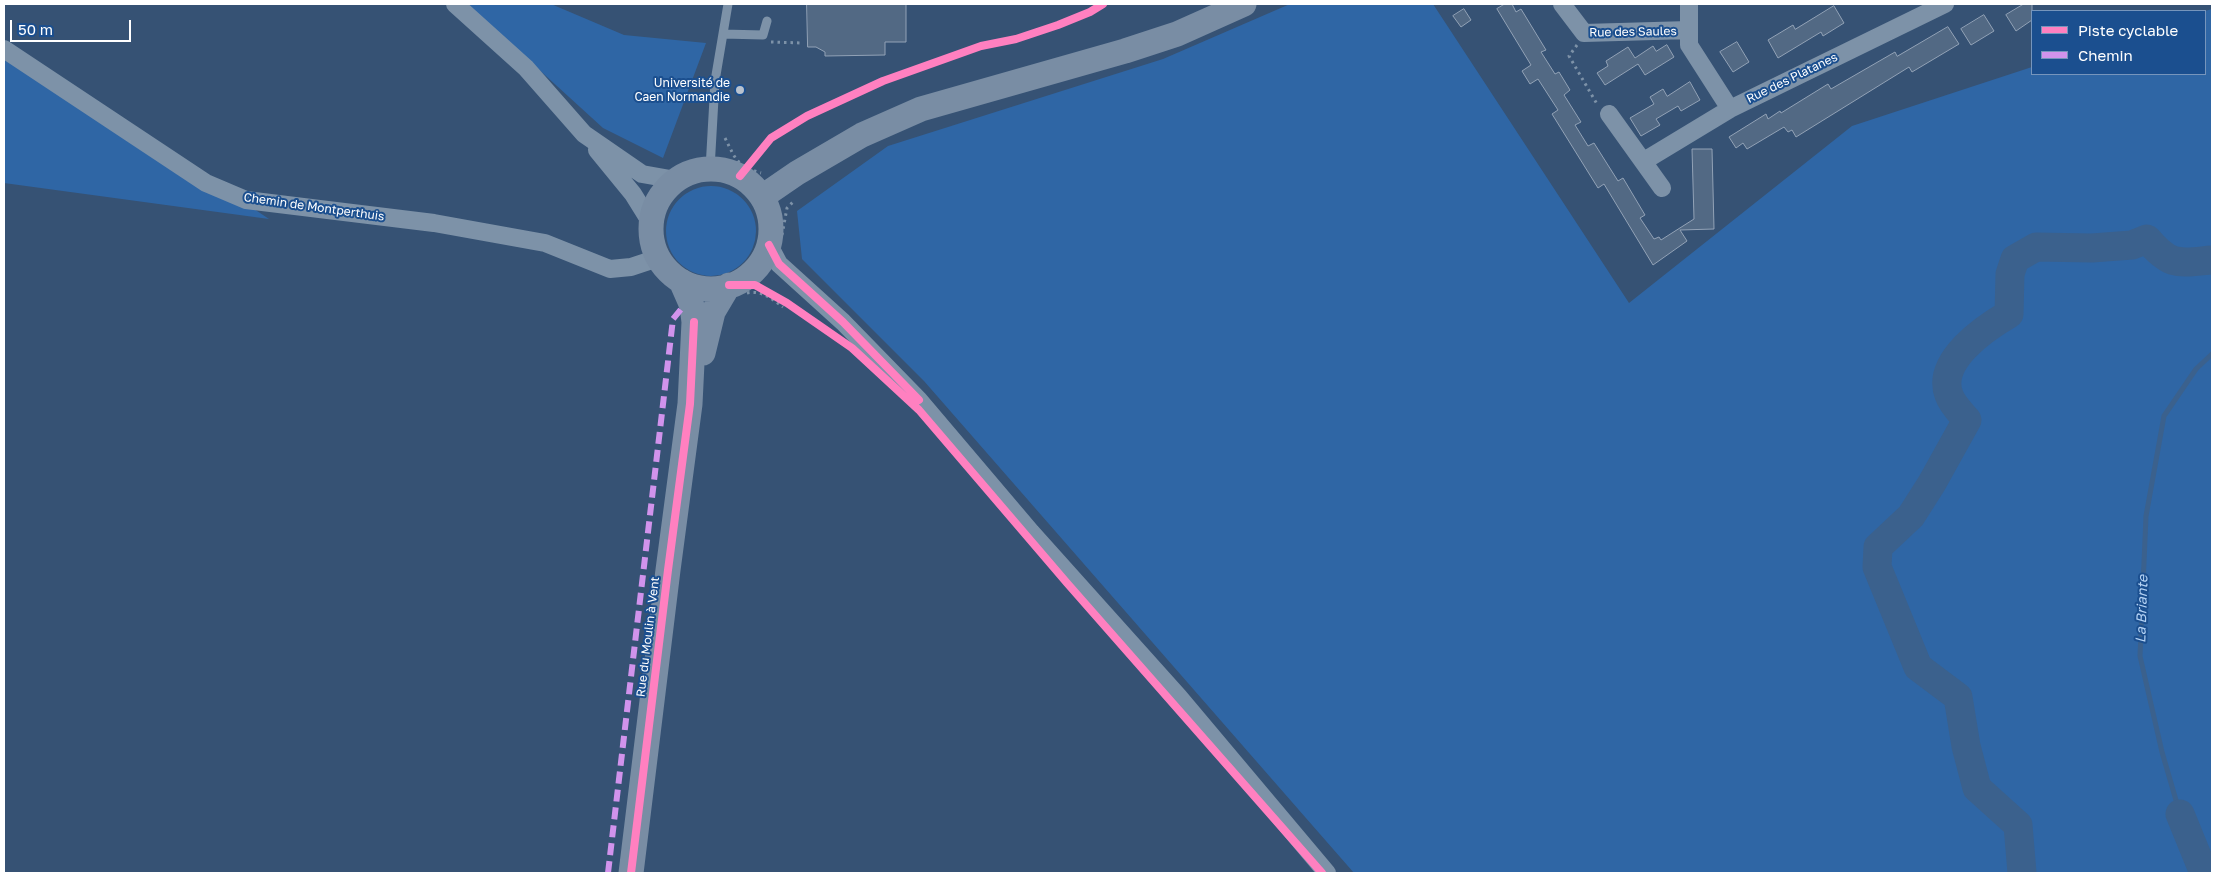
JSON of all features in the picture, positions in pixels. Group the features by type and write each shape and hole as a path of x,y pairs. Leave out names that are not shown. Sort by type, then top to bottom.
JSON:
{"main road":[{"path":"762,197 797,173 862,135 921,109 1125,51 1177,34 1244,4"},
{"path":"690,404 713,312 737,290 776,242 771,229 769,212 762,197 752,185 740,176 726,170 698,170 676,180 664,192 655,206 651,223 651,235 658,258 668,271 690,285 737,290"},
{"path":"681,281 692,306 694,322 690,404"},
{"name":"Rue du Moulin à Vent","path":"631,873 690,404"}],"street":[{"path":"456,4 526,68 633,194 651,223"},
{"name":"Rue des Saules","path":"1562,4 1584,34 1689,30"},
{"path":"1689,4 1689,45 1730,109"},
{"name":"Rue des Platanes","path":"1644,161 1730,109 1946,4"},
{"name":"Chemin de Montperthuis","path":"4,49 206,183 246,200 434,223 545,243 610,269 631,267 658,258"},
{"path":"1609,114 1662,188"},
{"path":"584,134 642,174 676,180"},
{"path":"776,242 779,264 843,322 919,400 1031,532 1179,697 1327,873"}],"lane":[{"path":"710,169 714,81 728,4"},
{"path":"723,34 764,34 767,21"}],"path":[{"path":"1584,34 1569,56 1598,107 1609,114"},
{"path":"724,138 738,163 761,173 768,170"},
{"path":"776,242 787,208 800,196"},
{"path":"737,290 755,286 794,308"},
{"path":"737,290 767,296 784,307"}],"shaded area":[{"path":"467,4 551,4 624,35 706,43 663,158 603,128"},
{"path":"1290,4 1433,4 1629,303 1852,126 2031,67 2031,75 2206,75 2206,11 2212,9 2212,873 1354,873 924,381 802,259 797,211 888,146 1163,59"},
{"path":"4,42 269,219 4,183"},
{"path":"711,186 728,190 743,199 752,214 756,231 752,248 743,263 728,272 711,276 694,272 679,263 670,248 666,231 670,214 679,199 694,190"}],"building":[{"path":"807,4 906,4 906,42 885,42 885,55 825,56 825,52 816,47 808,47"},
{"path":"1505,4 1512,4 1516,12 1521,9 1546,50 1541,52 1555,74 1559,72 1570,90 1564,95 1581,122 1575,125 1588,146 1594,143 1618,181 1623,178 1645,215 1640,218 1654,239 1659,237 1661,240 1694,219 1692,149 1712,149 1714,229 1680,230 1687,241 1653,265 1604,184 1598,188 1552,114 1558,110 1538,79 1530,84 1522,71 1531,65 1497,9"},
{"path":"2024,4 2032,4 2031,21 2016,31 2006,15"},
{"path":"1834,6 1844,23 1823,36 1821,32 1778,58 1768,40 1793,25 1795,29"},
{"path":"1464,9 1471,20 1461,27 1453,16"},
{"path":"1984,15 1994,31 1971,45 1961,29"},
{"path":"1948,27 1959,44 1912,72 1909,67 1796,137 1792,130 1788,132 1784,127 1747,149 1743,143 1736,148 1729,137 1766,114 1768,119 1780,111 1781,113 1828,84 1831,89 1895,52 1897,56"},
{"path":"1737,42 1749,62 1733,72 1720,52"},
{"path":"1667,45 1674,57 1645,75 1638,64 1605,85 1597,73 1608,66 1606,61 1628,47 1635,58 1653,46 1656,51"},
{"path":"1690,82 1700,100 1681,111 1678,106 1656,119 1660,125 1641,136 1630,118 1654,104 1650,97 1663,89 1667,96"}],"waterway":[{"path":"2022,873 2018,825 1977,788 1966,746 1958,697 1918,667 1877,567 1878,547 1911,516 1932,483 1967,420 1950,398 1947,382 1950,370 1956,358 1965,347 2009,314 2010,274 2015,259 2036,247 2092,248 2132,245 2147,239 2162,255 2169,259 2183,262 2212,260"},
{"name":"La Briante","path":"2180,814 2162,752 2140,656 2146,516 2164,416 2196,369 2212,354"},
{"name":"La Briante","path":"2180,814 2204,873"}],"marked path":[{"path":"608,873 673,319 682,308"}],"cycle path":[{"path":"740,176 771,138 807,116 883,81 981,46 1016,39 1058,25 1090,12 1103,4"},
{"path":"769,245 779,264 843,322 919,400"},
{"path":"729,285 755,285 787,303 852,348 919,410 1067,583 1322,873"},
{"path":"631,873 690,404 694,322"}],"place":[{"name":"Université de Caen Normandie","path":"740,90"}]}
